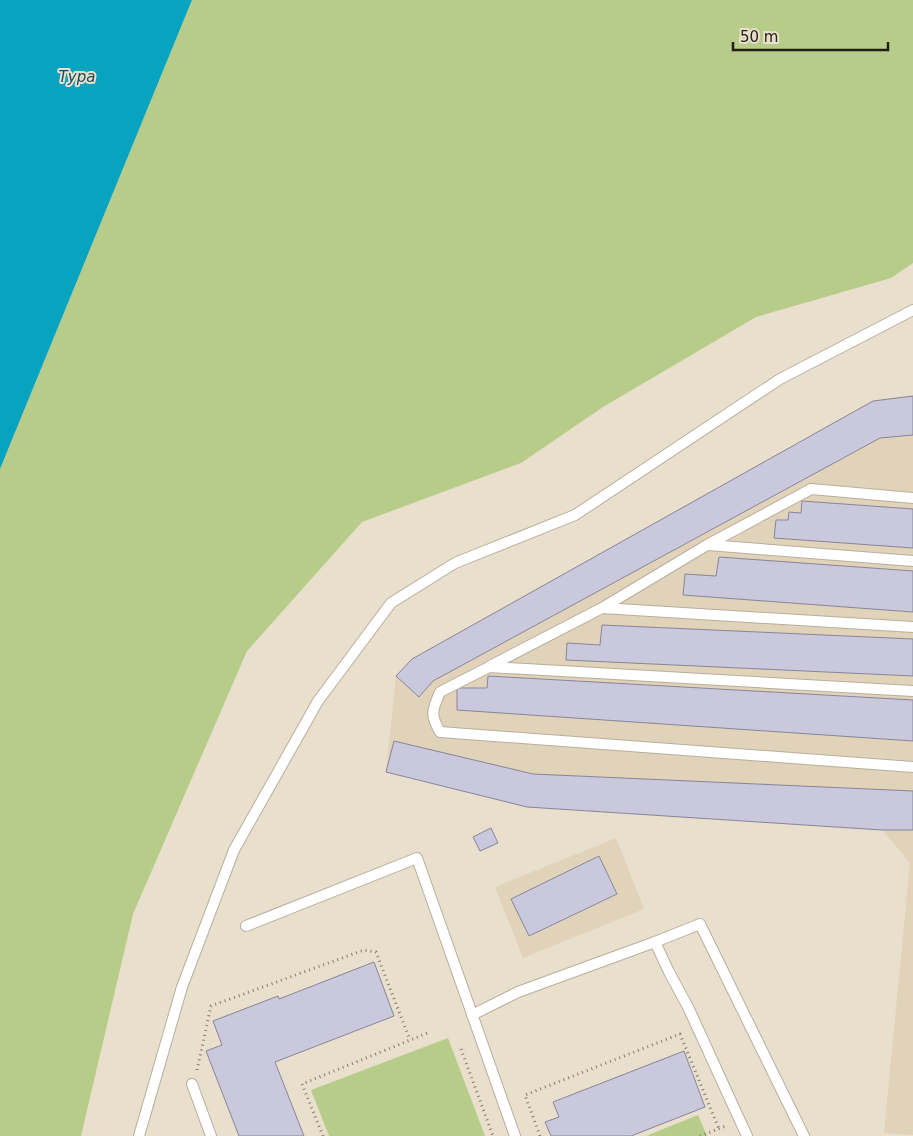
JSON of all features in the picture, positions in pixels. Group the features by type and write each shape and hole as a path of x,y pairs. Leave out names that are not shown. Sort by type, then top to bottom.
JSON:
{"lane":[{"path":"139,1136 182,987 234,850 318,701 391,603 455,563 575,515 780,379 913,310"},
{"path":"913,498 811,489 707,545 602,608 440,692 434,704 433,720 440,732 913,768"},
{"path":"707,545 913,561"},
{"path":"602,608 913,627"},
{"path":"489,667 913,691"},
{"path":"246,926 417,858 515,1136"},
{"path":"472,1015 518,992 700,924 804,1136"},
{"path":"655,942 688,1007 748,1136"},
{"path":"194,1080 211,1136"}],"path":[{"path":"194,1080 212,1006 364,950 376,952 410,1040"},
{"path":"323,1136 302,1084 430,1032"},
{"path":"540,1136 525,1095 680,1034 719,1129 700,1136"},
{"path":"461,1049 493,1136"}],"shaded area":[{"path":"913,396 913,1135 884,1133 910,863 882,830 527,807 386,772 396,676 412,659 873,401"},
{"path":"616,838 644,909 523,958 495,887"}],"green space":[{"path":"192,0 913,0 913,263 891,278 756,317 603,407 521,463 362,522 247,651 133,914 81,1136 0,1136 0,469"},
{"path":"448,1038 485,1136 329,1136 311,1090"},
{"path":"698,1115 707,1136 646,1136"}],"water":[{"name":"Тура","path":"0,0 192,0 0,469"}],"building":[{"path":"913,396 913,435 880,438 433,681 419,697 396,676 412,659 873,401"},
{"path":"802,501 913,509 913,548 774,538 776,520 788,520 789,512 801,513"},
{"path":"719,557 913,571 913,612 683,595 685,574 716,576"},
{"path":"602,625 913,639 913,676 566,660 567,643 600,645"},
{"path":"488,676 913,700 913,741 457,710 457,688 487,688"},
{"path":"394,741 533,774 913,791 913,830 882,830 527,807 386,772"},
{"path":"491,828 498,843 480,851 473,837"},
{"path":"599,856 617,894 529,936 511,899"},
{"path":"374,962 394,1016 275,1062 304,1136 239,1136 206,1051 222,1045 213,1021 278,996 279,999"},
{"path":"684,1051 705,1107 631,1136 551,1136 545,1122 559,1117 553,1102"}]}
